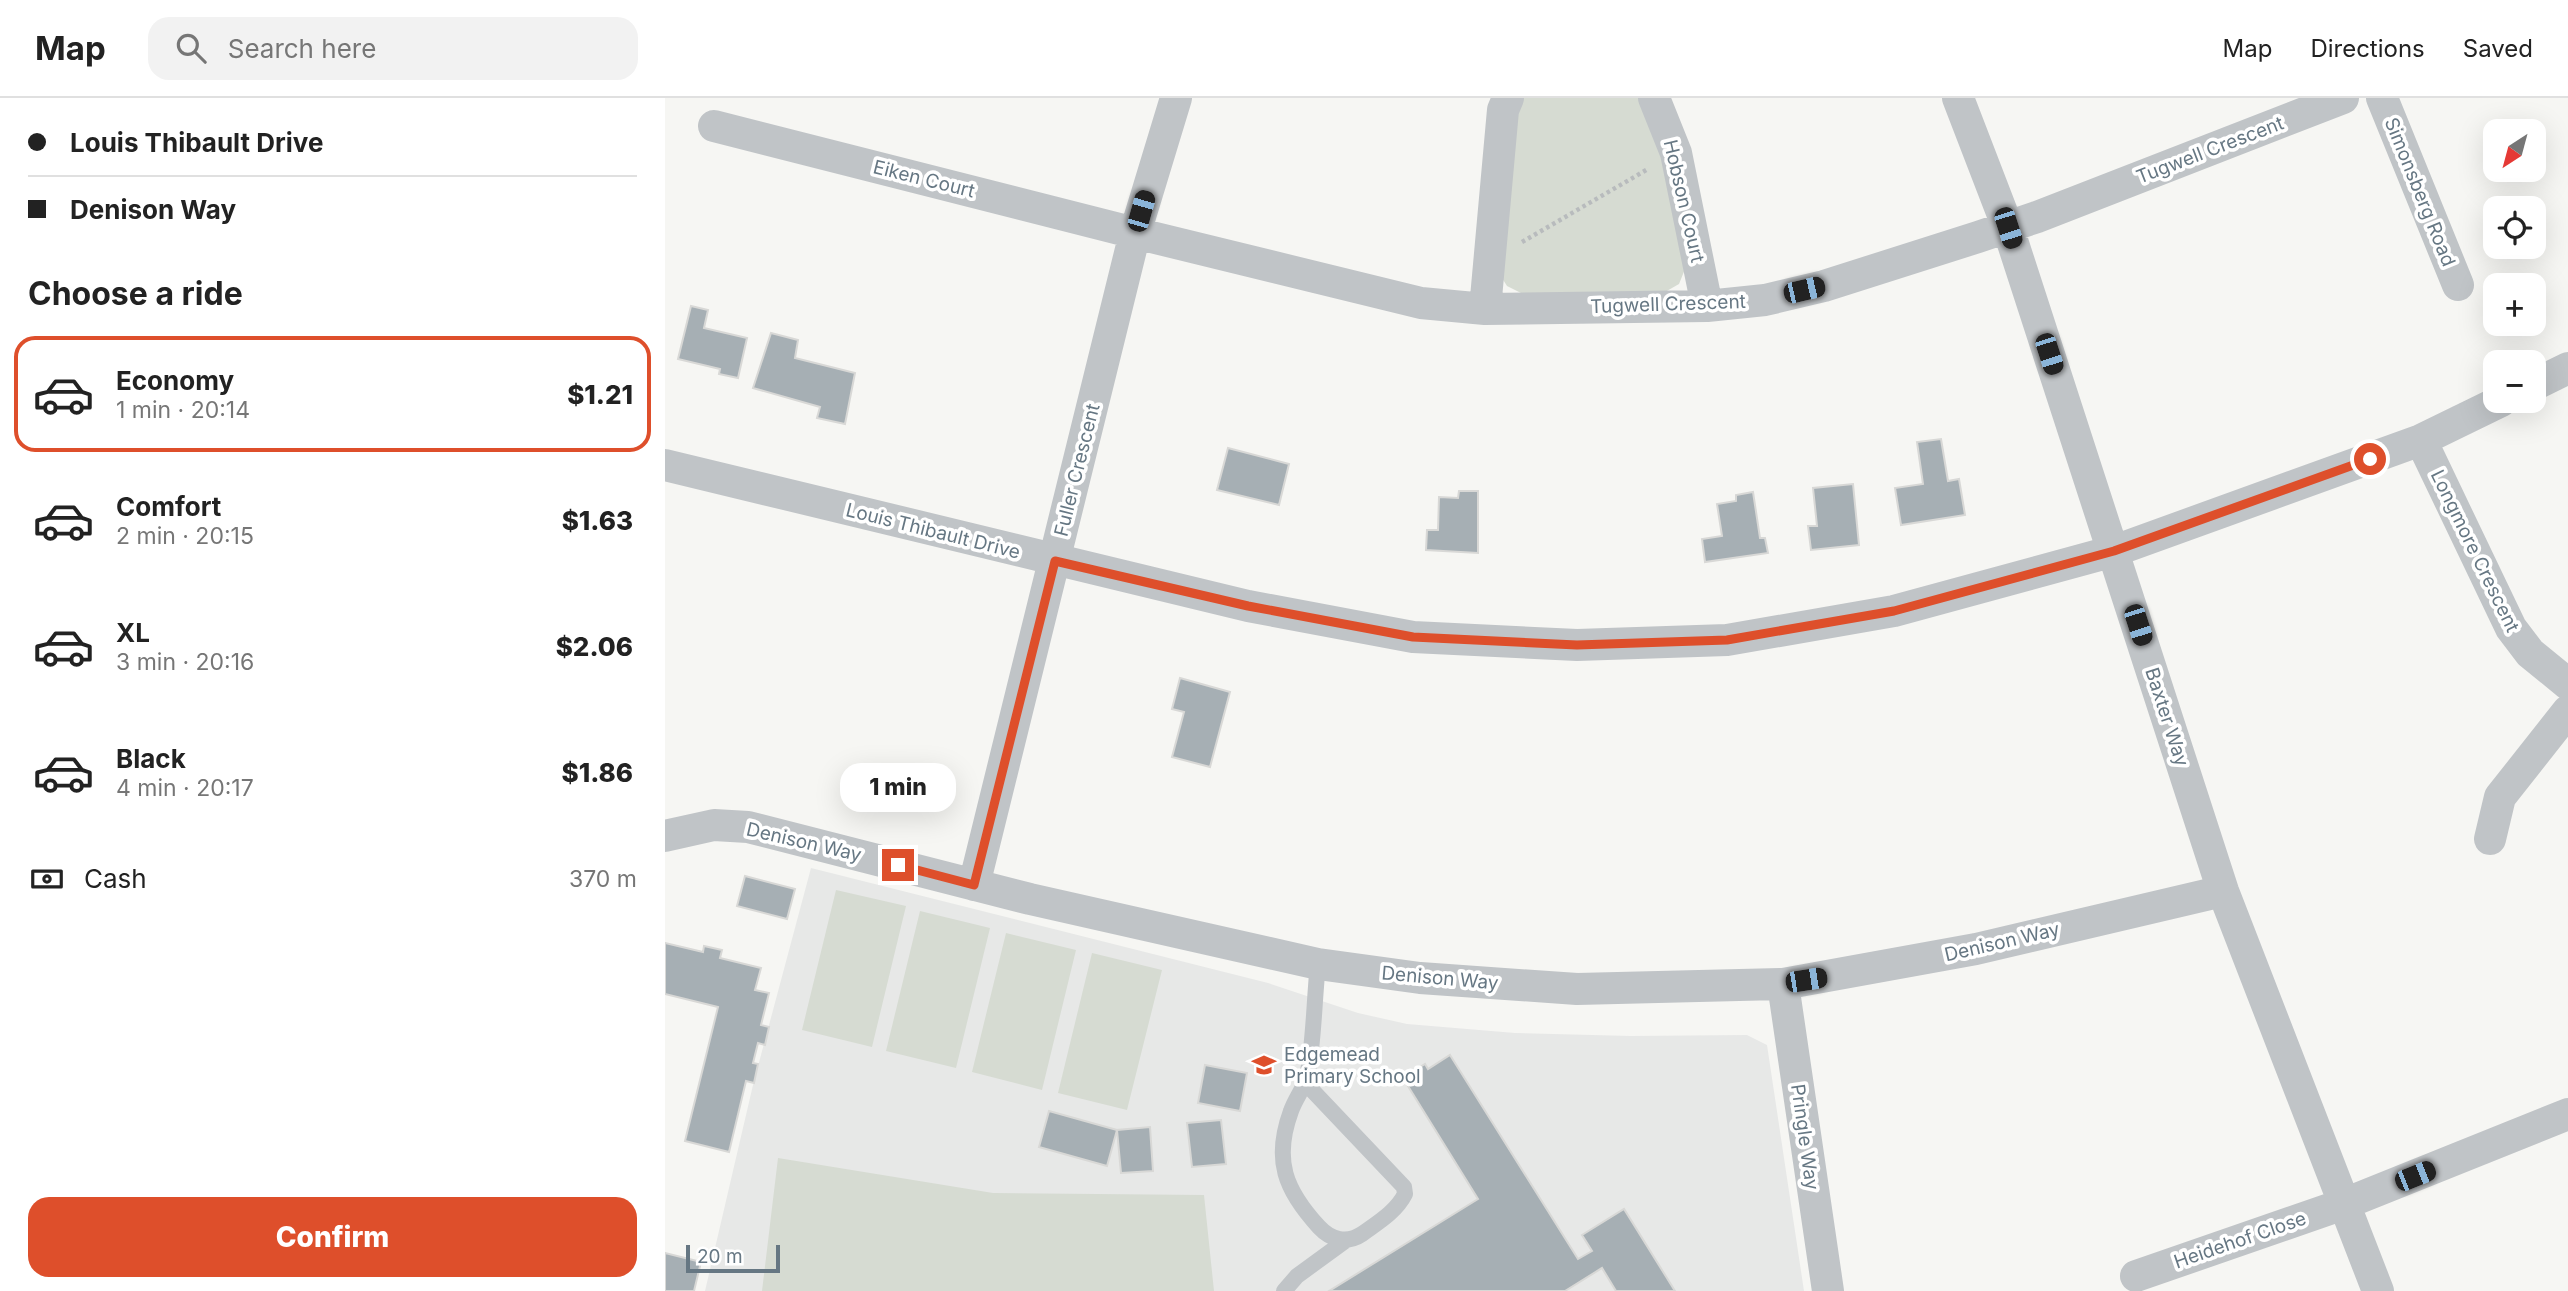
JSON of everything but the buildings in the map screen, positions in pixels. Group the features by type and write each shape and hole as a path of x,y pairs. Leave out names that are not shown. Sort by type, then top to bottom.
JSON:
{"street":[{"name":"Fuller Crescent","path":"974,885 1135,233 1177,98"},
{"path":"1485,309 1503,110 1508,98"},
{"name":"Hobson Court","path":"1654,98 1676,153 1707,306"},
{"name":"Baxter Way","path":"1958,98 2008,228 2223,891 2378,1291"},
{"name":"Tugwell Crescent","path":"1135,233 1421,303 1485,309 1707,306 1765,300 1823,286 2008,228 2343,98"},
{"name":"Simonsberg Road","path":"2382,98 2458,285"},
{"name":"Eiken Court","path":"714,126 1135,233"},
{"path":"2546,378 2568,368"},
{"name":"Louis Thibault Drive","path":"665,466 1248,606 1413,637 1577,645 1727,640 1881,614 2114,551 2421,440 2483,410"},
{"name":"Longmore Crescent","path":"2421,440 2511,628 2530,653 2568,684"},
{"path":"2490,839 2500,797 2568,710"},
{"name":"Denison Way","path":"665,836 714,825 748,827 974,885 1318,964 1420,978 1577,989 1783,984 1976,949 2223,891"},
{"name":"Pringle Way","path":"1783,984 1828,1291"},
{"name":"Heidehof Close","path":"2136,1276 2344,1204 2568,1114"}],"lane":[{"path":"1318,964 1306,1079 1286,1126 1282,1157 1289,1187 1303,1209 1324,1232 1345,1241"},
{"path":"1284,1291 1297,1276 1394,1210 1405,1195 1404,1187 1311,1089 1306,1079"}],"path":[{"path":"1488,262 1676,153"}],"shaded area":[{"path":"1520,98 1641,98 1664,155 1685,269 1679,284 1665,292 1523,294 1507,286 1502,278 1514,115"},
{"name":"Edgemead Primary School","path":"811,868 1268,983 1358,1013 1407,1024 1515,1033 1747,1035 1767,1045 1804,1291 705,1291 753,1085"},
{"path":"836,890 906,906 872,1047 802,1030"},
{"path":"920,911 990,928 956,1068 886,1051"},
{"path":"1006,933 1076,950 1042,1090 972,1072"},
{"path":"1092,953 1162,970 1127,1110 1058,1093"},
{"path":"778,1158 993,1193 1204,1195 1214,1291 762,1291"}],"place":[{"name":"Edgemead Primary School","path":"1264,1065"}],"route":[{"path":"898,865 974,885 1055,561 1248,606 1413,637 1577,645 1727,640 1894,611 2114,551 2370,459"}]}
